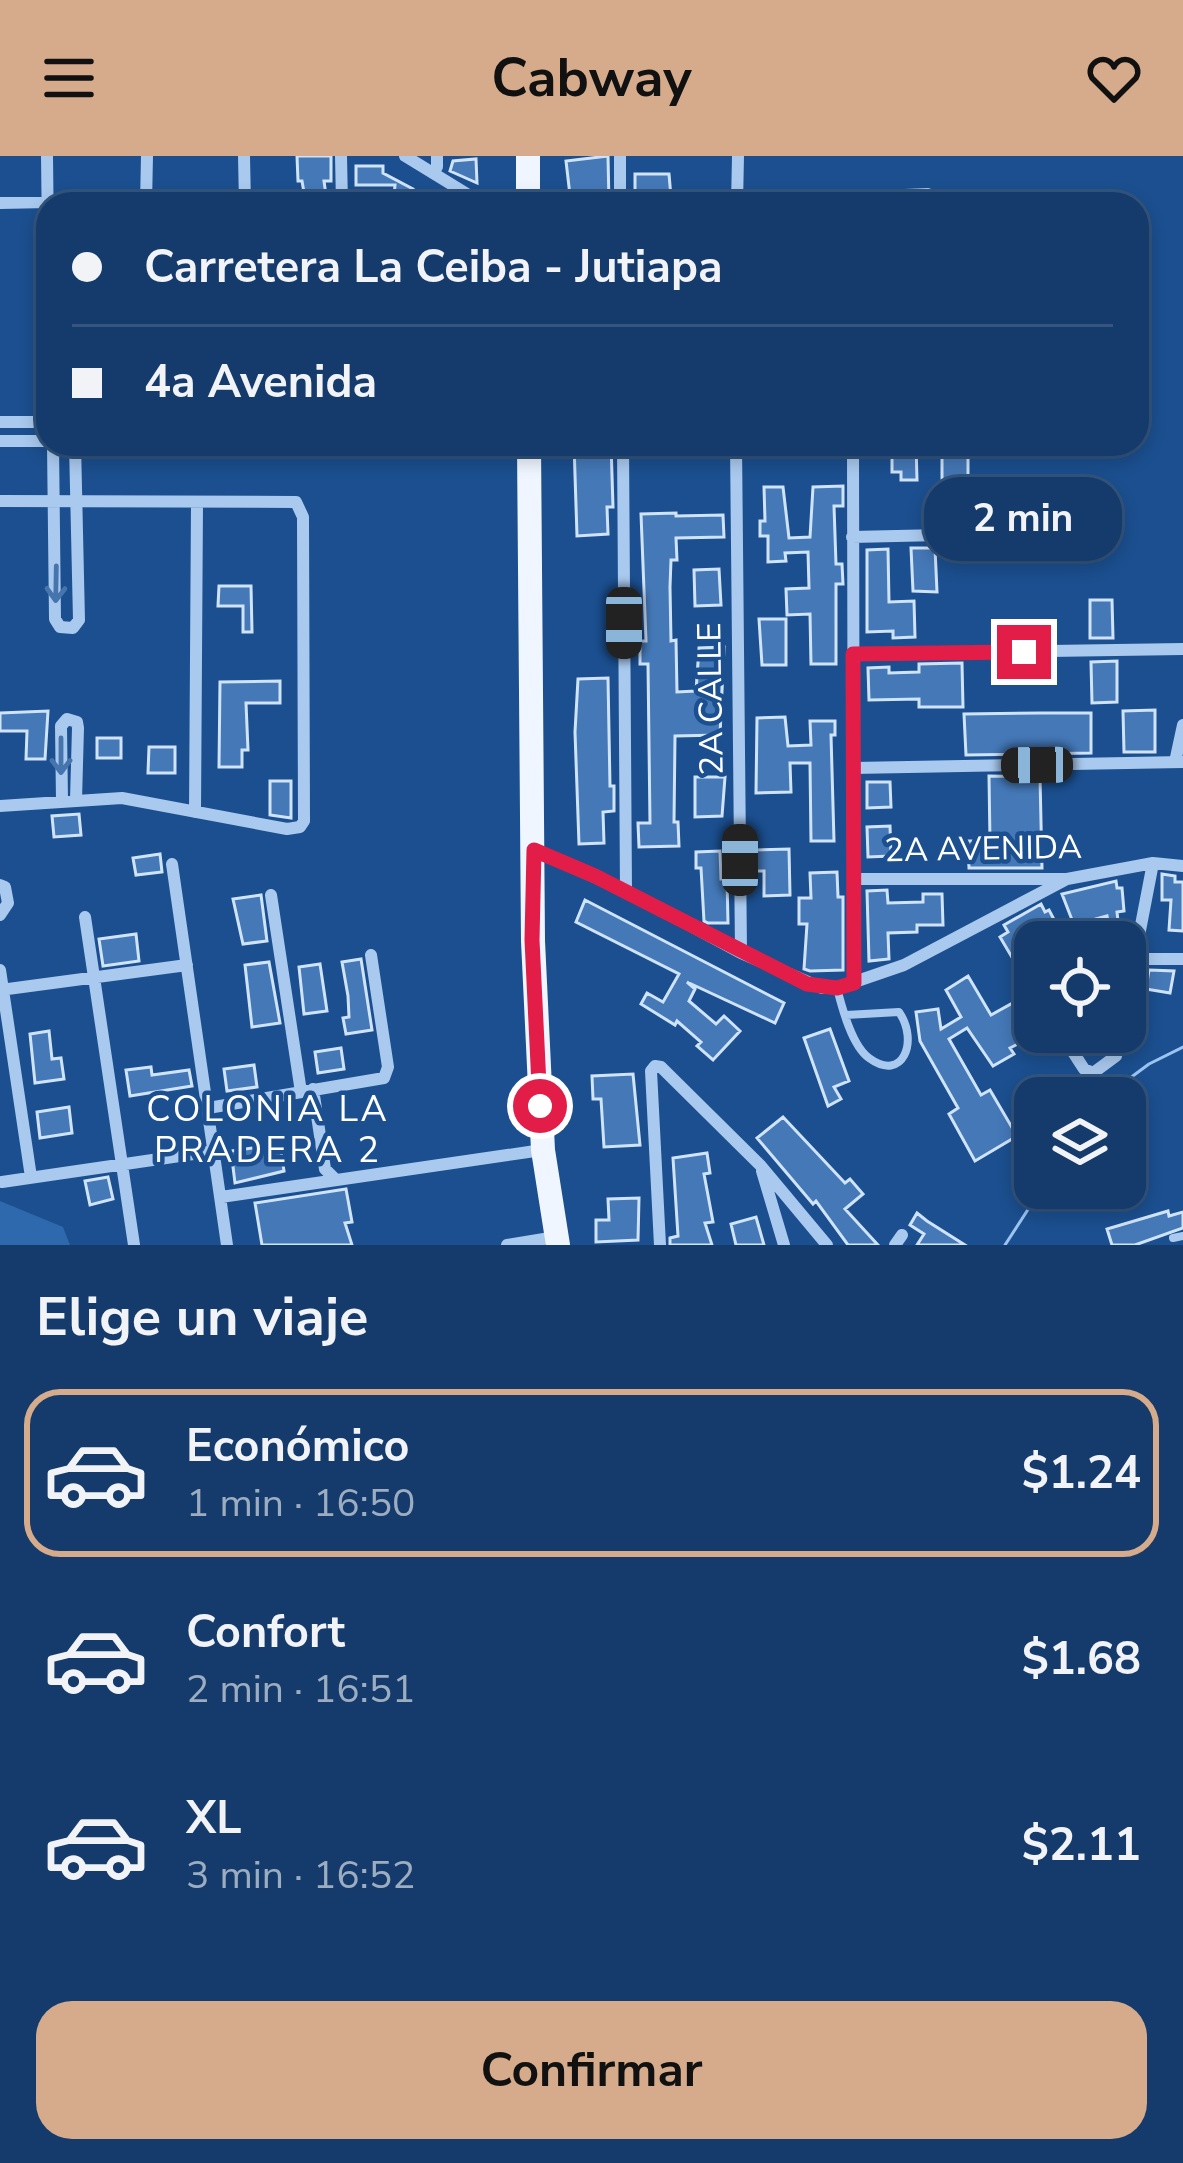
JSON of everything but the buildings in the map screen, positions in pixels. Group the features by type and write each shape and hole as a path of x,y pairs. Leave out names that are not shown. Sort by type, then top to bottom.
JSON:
{"main road":[{"path":"528,156 528,192"},
{"path":"529,456 532,940 543,1150 557,1241"}],"street":[{"path":"47,156 47,192"},
{"path":"146,156 146,192"},
{"path":"244,156 245,192"},
{"path":"341,156 341,192"},
{"path":"405,156 464,192"},
{"path":"620,156 620,192"},
{"path":"737,192 738,156"},
{"path":"0,202 36,202"},
{"path":"0,422 36,422"},
{"path":"0,441 36,442"},
{"path":"51,456 56,503 55,619 60,627 73,628 79,620 75,456"},
{"path":"623,456 626,891"},
{"name":"2A CALLE","path":"736,456 741,952"},
{"path":"853,456 854,983"},
{"path":"0,501 289,501 300,508 304,821 300,827 286,829 122,798 0,806"},
{"path":"195,812 196,504"},
{"path":"852,537 1035,533"},
{"path":"853,654 1183,649"},
{"path":"67,719 77,722 69,801 62,726 67,719"},
{"path":"853,768 1179,762 1183,725"},
{"path":"534,850 626,891 807,984 837,988 952,943 1067,879"},
{"path":"1142,921 1154,863"},
{"name":"2A AVENIDA","path":"854,879 1067,879 1154,863 1183,866"},
{"path":"172,864 227,1245"},
{"path":"0,885 5,887 8,902 0,915"},
{"path":"271,895 307,1091 325,1169 336,1179"},
{"path":"85,917 134,1245"},
{"path":"208,1108 384,1078 388,1073 371,955"},
{"path":"1146,959 1183,959"},
{"path":"2,989 187,965"},
{"path":"0,970 31,1177"},
{"path":"1074,1053 1084,1069 1093,1072 1116,1053"},
{"path":"656,1244 651,1071 655,1066 761,1166 827,1245"},
{"path":"220,1197 543,1150"},
{"path":"2,1182 214,1151"},
{"path":"761,1166 784,1245"},
{"path":"507,1245 557,1241"}],"lane":[{"path":"837,988 846,1016 860,1048 871,1060 886,1064 908,1054 910,1038 899,1012 846,1016"}],"shaded area":[{"path":"0,1201 63,1227 70,1245 0,1245"}],"waterway":[{"path":"1131,1077 1183,1047"},
{"path":"1005,1245 1028,1209"}],"district":[{"name":"COLONIA LA PRADERA 2","path":"268,1130"}],"route":[{"path":"540,1106 532,940 534,850 563,860 807,984 837,988 854,983 853,654 1024,652"}]}
